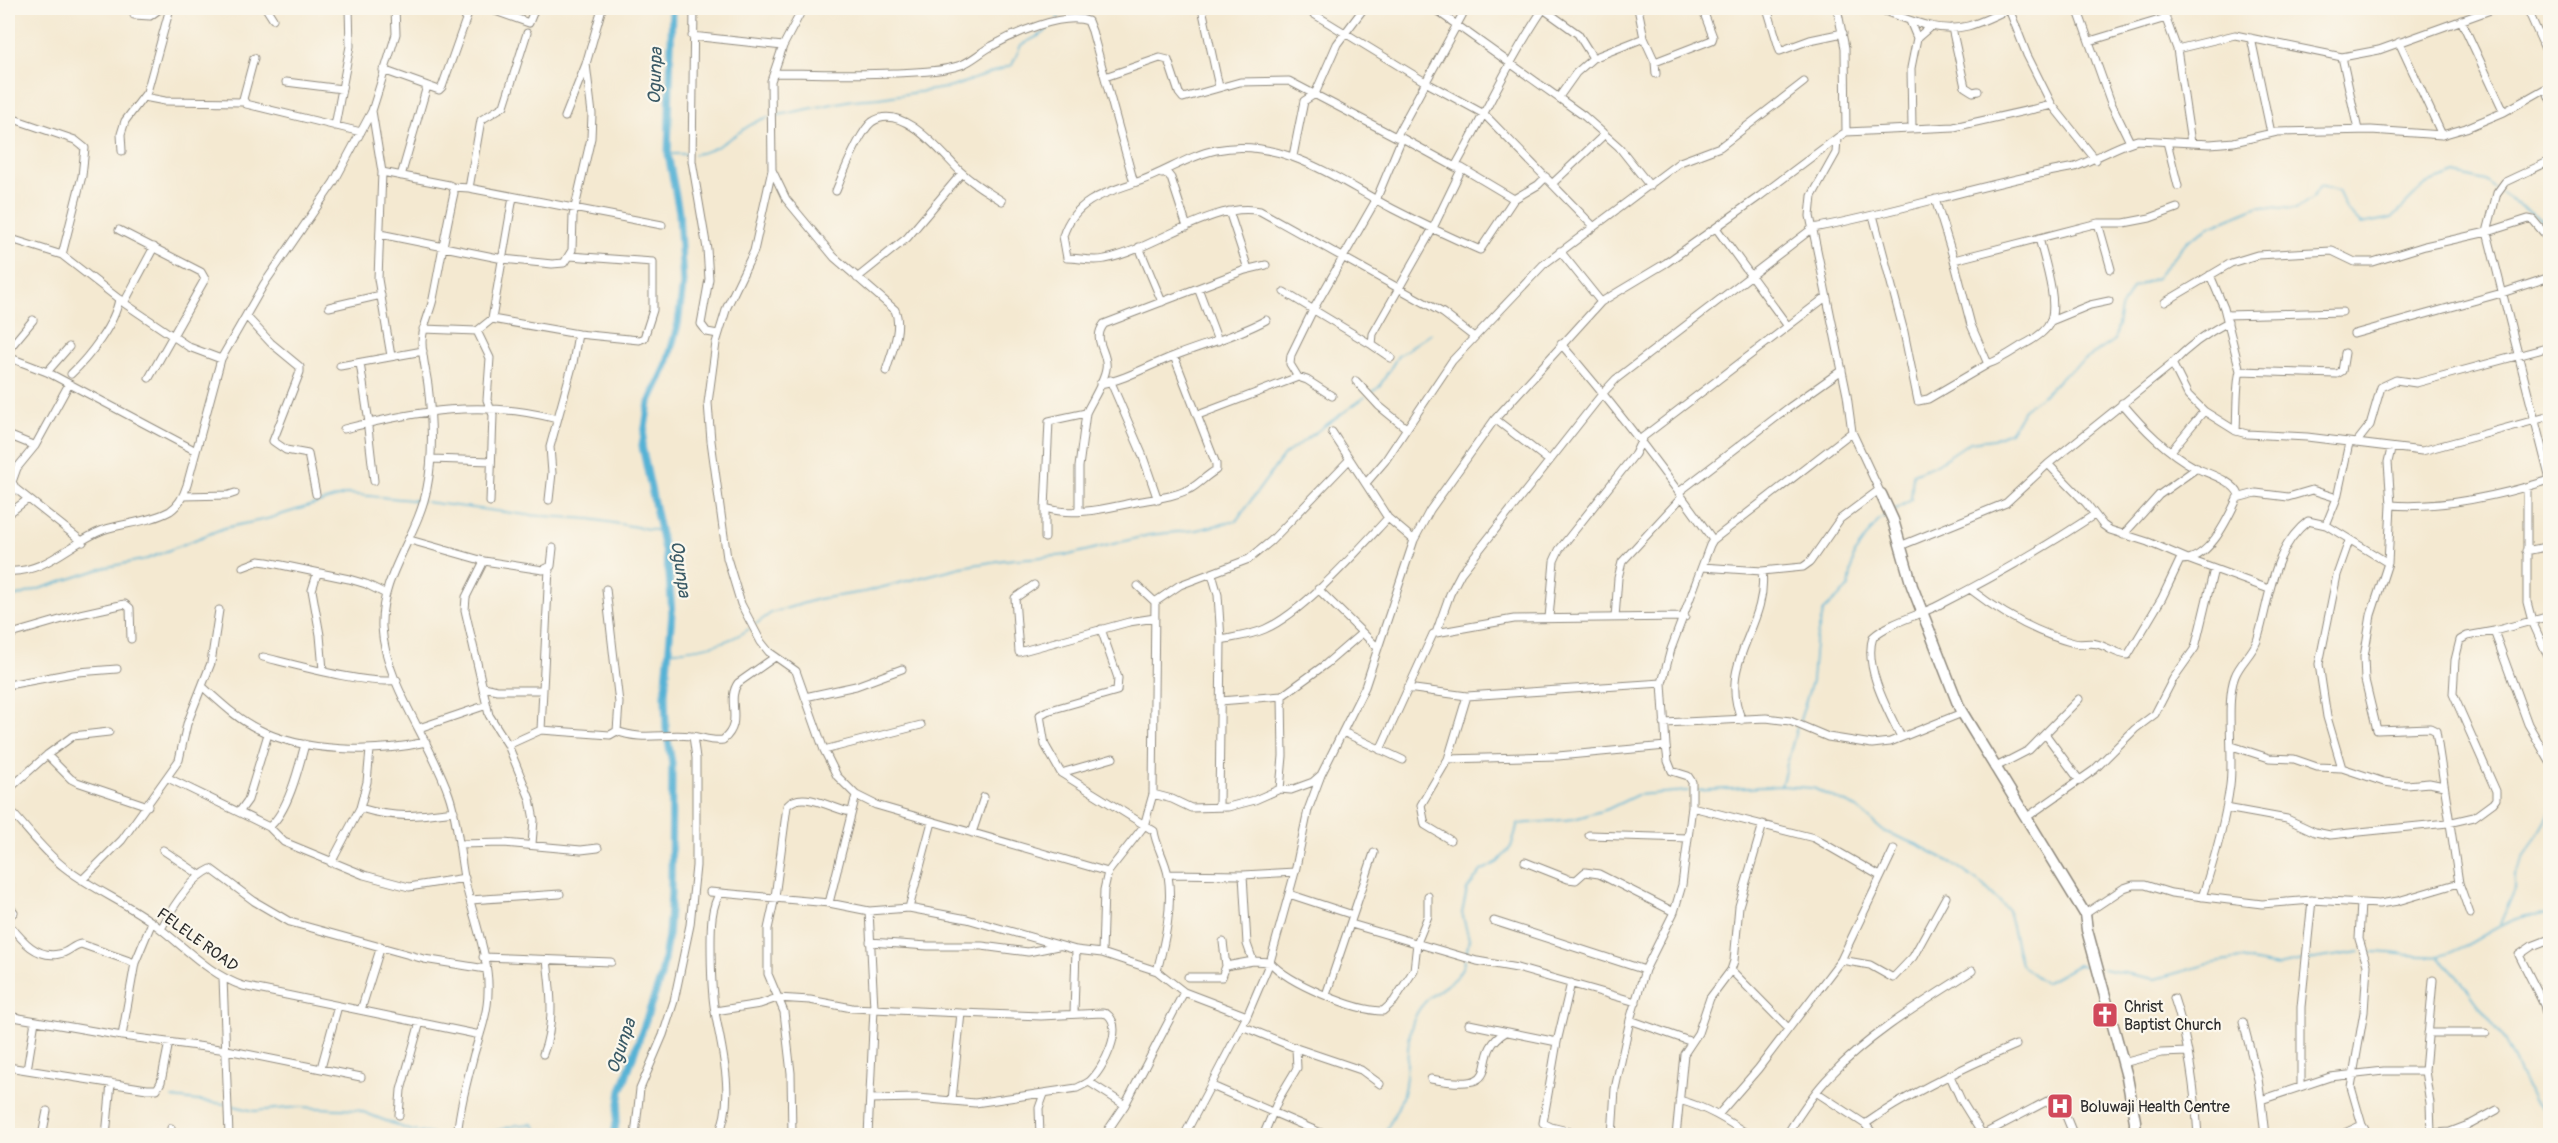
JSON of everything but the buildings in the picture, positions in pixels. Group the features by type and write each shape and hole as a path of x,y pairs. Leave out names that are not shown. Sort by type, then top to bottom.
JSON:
{"street":[{"path":"134,15 150,16 161,8"},
{"path":"122,151 121,134 125,122 144,98 170,8"},
{"path":"266,8 273,19"},
{"path":"335,126 350,46 349,8"},
{"path":"8,572 24,570 46,562 104,530 172,510 183,496 221,359 264,284 334,182 372,111 396,34 395,8"},
{"path":"383,70 439,90 470,8"},
{"path":"487,8 529,22 535,8"},
{"path":"565,117 586,64 602,8"},
{"path":"694,8 692,161 707,249 709,279 701,324 707,332 718,334"},
{"path":"803,8 783,46 774,73 771,88 772,170 753,251 727,307 718,334 708,403 725,547 741,604 761,642 775,657 796,671 824,750 837,776 856,795 876,805 1036,849 1108,872"},
{"path":"1202,8 1219,87"},
{"path":"1304,8 1427,83 1485,114 1593,226"},
{"path":"1293,156 1304,101 1315,94 1337,44 1364,8"},
{"path":"1432,8 1559,97 1605,134 1619,147 1650,186"},
{"path":"1298,377 1290,364 1291,355 1313,310 1376,200 1399,137 1466,8"},
{"path":"1372,345 1373,334 1432,230 1458,168 1512,64 1522,39 1543,8 1578,34 1593,58"},
{"path":"1638,8 1644,38 1655,62 1656,74"},
{"path":"1655,62 1712,40 1713,36 1702,8"},
{"path":"1767,8 1780,51 1810,40 1843,33"},
{"path":"1837,8 1843,33 1847,76 1846,132"},
{"path":"1876,8 1910,21 1952,28 1968,26 2011,8 2027,55 2052,105 2096,159"},
{"path":"2078,8 2111,103 2130,142"},
{"path":"2162,8 2177,49 2191,143"},
{"path":"2177,49 2235,35 2342,57 2379,50 2496,8"},
{"path":"2527,8 2550,60"},
{"path":"774,73 876,74 951,68 964,64 1018,33 1058,20 1079,18 1088,21 1092,31 1134,183"},
{"path":"2090,41 2166,18"},
{"path":"2461,20 2504,112"},
{"path":"1910,21 1917,38 1911,68 1912,128"},
{"path":"1917,38 1931,26"},
{"path":"1952,28 1965,87 1973,92 1978,91"},
{"path":"469,188 481,120 504,106 527,33"},
{"path":"692,36 783,46"},
{"path":"1559,97 1576,73 1593,58 1644,38"},
{"path":"2251,38 2271,133"},
{"path":"2399,42 2442,135"},
{"path":"2342,57 2358,130"},
{"path":"243,102 254,58"},
{"path":"1105,77 1144,62 1164,58 1168,60 1180,96 1190,97 1240,82 1289,81 1514,199"},
{"path":"380,234 503,259 564,263 570,256 574,240 572,226 592,125 590,86 586,64"},
{"path":"286,82 342,89"},
{"path":"1366,483 1385,461 1452,361 1543,266 1680,162 1720,147 1804,82"},
{"path":"401,176 427,86"},
{"path":"1380,750 1407,688 1433,634 1436,633 1455,582 1548,460 1603,393 1616,379 1813,228 2075,167 2130,142 2234,142 2271,133 2358,130 2442,135 2504,112 2548,88 2550,99"},
{"path":"144,98 243,102 361,132"},
{"path":"1184,1136 1247,1016 1270,962 1295,872 1304,822 1321,775 1365,687 1414,540 1434,504 1495,419 1560,344 1601,302 1666,263 1846,132 1954,127 2052,105"},
{"path":"372,111 382,172 378,279 391,356"},
{"path":"836,191 850,158 871,123 887,116 910,124 934,144 962,173 1002,201"},
{"path":"8,117 75,140 85,148 82,176 62,255"},
{"path":"1553,183 1605,134"},
{"path":"1837,138 1836,153 1812,196 1810,216 1842,370 1852,432 1893,520 1950,688 1994,768 2085,914 2087,930 2123,1063 2132,1105 2135,1136"},
{"path":"2167,142 2178,186"},
{"path":"1474,337 1453,319 1260,211 1252,209 1229,211 1106,259 1067,258 1062,243 1064,230 1079,207 1095,198 1162,174 1207,152 1232,147 1264,148 1293,156 1432,230 1480,250 1514,199 1538,185 1546,177"},
{"path":"2391,505 2444,503 2527,487 2550,480 2487,232 2498,193 2505,182 2550,161"},
{"path":"772,170 792,206 834,257 891,306 897,315 895,344 886,371"},
{"path":"382,172 662,225"},
{"path":"857,278 907,238 962,173"},
{"path":"1162,174 1167,173 1171,178 1187,227"},
{"path":"453,187 433,299 423,329 423,351 431,412 431,459 428,485 424,507 386,594 382,624 384,639 397,680 454,810 465,878 486,969 489,990 486,1014 460,1104 457,1136"},
{"path":"423,329 477,331 492,319 513,197"},
{"path":"1935,199 1971,325 1988,364"},
{"path":"1954,260 2098,223 2124,224 2150,218 2177,208"},
{"path":"1229,211 1248,269"},
{"path":"1873,215 1904,332 1918,401 1928,399 1988,364 1998,361 2032,340 2051,321 2090,305 2109,301"},
{"path":"2165,302 2231,263 2257,255 2332,251 2355,262 2373,262 2528,219 2533,220 2550,240"},
{"path":"2098,223 2111,269"},
{"path":"1716,228 1787,325"},
{"path":"119,230 201,272 205,279 171,335 149,378"},
{"path":"8,238 62,255 171,335 198,352 221,359"},
{"path":"2039,238 2049,285 2051,321"},
{"path":"71,374 90,356 154,247"},
{"path":"1139,248 1162,302"},
{"path":"1560,251 1601,302"},
{"path":"492,319 578,334 639,340 644,338 653,310 653,261 570,256"},
{"path":"1079,511 1079,467 1086,413 1105,374 1105,357 1099,343 1104,324 1248,269 1266,265"},
{"path":"2211,275 2227,319 2240,371 2237,380 2236,431"},
{"path":"2354,334 2502,293 2550,277"},
{"path":"1198,288 1218,341"},
{"path":"1284,292 1391,358"},
{"path":"329,307 381,295"},
{"path":"1549,618 1554,561 1559,550 1635,454 1648,433 1826,297"},
{"path":"1900,546 1997,508 2172,363 2187,347 2227,319 2342,312"},
{"path":"246,316 271,343 300,367 273,441 282,448 308,454 316,494"},
{"path":"8,350 33,320"},
{"path":"1100,384 1112,382 1174,356 1243,333 1266,320"},
{"path":"477,331 490,358 487,400 493,415 490,502"},
{"path":"549,500 552,473 550,447 573,363 578,334"},
{"path":"1560,344 1603,393 1681,494 1713,540"},
{"path":"47,372 69,347"},
{"path":"2326,525 2337,498 2353,443 2370,425 2381,387 2391,381 2416,383 2550,347"},
{"path":"340,366 423,351"},
{"path":"2240,371 2337,374 2342,371 2345,353"},
{"path":"1045,508 1054,511 1087,512 1158,500 1192,488 1216,470 1216,464 1198,415 1174,356"},
{"path":"8,357 47,372 196,451"},
{"path":"360,363 369,423 374,481"},
{"path":"2172,363 2188,395 2204,411 2236,431 2277,437 2307,437 2421,452 2550,416"},
{"path":"1615,618 1618,578 1622,562 1681,494 1787,408 1842,370"},
{"path":"1105,374 1112,382 1142,454 1158,500"},
{"path":"1198,415 1298,377 1332,396"},
{"path":"1356,381 1379,406 1406,428"},
{"path":"69,384 35,446 12,476 12,482 16,489 83,542"},
{"path":"1970,589 1994,607 2042,631 2075,643 2096,644 2118,654 2128,655 2162,598 2180,560 2190,560 2203,550 2223,526 2239,492 2171,451 2152,436 2122,403"},
{"path":"344,429 440,409 490,409 535,413 557,419"},
{"path":"2171,451 2204,411"},
{"path":"1045,538 1049,421 1086,413"},
{"path":"1495,419 1548,460"},
{"path":"1332,432 1388,518 1414,540"},
{"path":"1612,1136 1618,1070 1630,1020 1645,970 1674,912 1682,885 1692,805 1692,782 1688,776 1672,771 1666,746 1662,683 1671,649 1713,540 1852,432"},
{"path":"8,435 35,446"},
{"path":"2391,449 2388,462 2391,505 2388,563 2378,590 2364,647 2365,680 2375,727 2380,731 2434,729 2438,737 2448,823 2459,883 2470,914"},
{"path":"431,459 491,461"},
{"path":"1155,602 1180,585 1249,559 1271,542 1349,460"},
{"path":"2048,464 2086,503 2103,525 2123,535 2148,542 2269,589"},
{"path":"2123,535 2159,495 2197,468"},
{"path":"2527,487 2527,602 2532,621 2550,661"},
{"path":"2237,498 2256,492 2288,497 2312,490 2337,498"},
{"path":"1702,567 1762,571 1803,567 1810,562 1840,519 1880,492"},
{"path":"183,496 221,496 235,493"},
{"path":"8,514 28,499"},
{"path":"1901,737 1886,707 1870,663 1873,637 1882,630 1923,614 1970,589 2036,552 2094,515"},
{"path":"1221,640 1264,630 1290,614 1388,518"},
{"path":"2202,897 2212,867 2230,786 2231,713 2235,675 2256,642 2269,589 2284,550 2308,521 2326,525 2388,563"},
{"path":"410,540 484,561 543,570 549,568"},
{"path":"2342,768 2327,717 2319,664 2337,575 2349,541"},
{"path":"2526,551 2550,546"},
{"path":"541,730 549,568 553,548"},
{"path":"243,567 259,561 267,562 366,584 386,594"},
{"path":"484,561 464,603 489,714 508,745 530,799 534,820 531,844"},
{"path":"2027,818 2080,781 2109,757 2135,729 2155,714 2173,679 2195,648 2214,569"},
{"path":"1742,720 1737,708 1734,683 1762,598 1762,571"},
{"path":"317,574 312,590 320,634 323,670"},
{"path":"1212,574 1218,595 1221,640 1219,806"},
{"path":"1034,585 1015,598 1019,652 1101,629 1155,618"},
{"path":"1102,952 1104,890 1108,872 1144,826 1154,794 1155,602 1138,586"},
{"path":"606,589 619,703 617,731"},
{"path":"1318,589 1378,648"},
{"path":"8,635 125,604 130,608 131,639"},
{"path":"82,880 122,840 179,760 186,724 211,663 219,610"},
{"path":"2226,808 2287,819 2315,832 2330,835 2448,823 2474,817 2496,799 2496,792 2453,694 2460,640 2467,636 2550,616"},
{"path":"1436,633 1514,619 1685,617"},
{"path":"1101,629 1118,678 1117,691 1047,711 1039,718 1045,745 1060,773 1154,831 1168,874 1167,922 1157,971"},
{"path":"2494,631 2528,724 2550,762"},
{"path":"1220,701 1282,696 1326,664 1362,633"},
{"path":"263,657 369,679 397,680"},
{"path":"508,745 541,730 610,735 617,731 628,735 691,736 715,741 723,740 727,737 735,720 734,688 775,657"},
{"path":"8,686 78,672 117,669"},
{"path":"805,697 856,686 902,669"},
{"path":"1407,688 1467,696 1662,683"},
{"path":"203,687 247,723 268,734 305,744 370,750 426,742"},
{"path":"484,687 497,690 543,690"},
{"path":"1280,789 1283,756 1282,696"},
{"path":"1450,840 1425,825 1420,805 1448,759 1467,696"},
{"path":"1994,768 2030,750 2079,699"},
{"path":"419,728 487,705"},
{"path":"1664,723 1766,718 1790,722 1828,737 1872,744 1890,742 1962,712"},
{"path":"824,750 921,725"},
{"path":"8,790 47,755 73,736 109,732"},
{"path":"1343,732 1403,760"},
{"path":"240,811 246,805 268,734"},
{"path":"2046,735 2080,781"},
{"path":"635,1136 640,1089 663,1035 674,1001 690,924 696,866 696,758 691,736"},
{"path":"269,827 277,819 293,784 305,744"},
{"path":"1448,759 1558,756 1666,746"},
{"path":"2232,746 2269,758 2294,759 2317,767 2342,768 2384,782 2407,785 2429,783 2444,786"},
{"path":"332,863 360,808 367,782 370,750"},
{"path":"47,755 71,779 148,806"},
{"path":"1060,773 1113,758"},
{"path":"1154,794 1191,808 1228,807 1255,800 1280,789 1291,790 1313,782 1321,775"},
{"path":"168,778 240,811 269,827 284,842 332,863 409,887 465,878"},
{"path":"829,903 856,795"},
{"path":"972,833 984,797"},
{"path":"792,1136 791,1073 784,1012 768,974 768,929 775,897 787,806 791,801 797,799 814,801 852,812"},
{"path":"1692,805 1814,838 1880,876"},
{"name":"FELELE ROAD","path":"8,808 55,860 82,880 121,901 152,922 224,978 243,986 480,1035"},
{"path":"360,808 385,816 402,817 454,810"},
{"path":"909,908 932,822"},
{"path":"1676,1136 1684,1054 1698,1033 1710,998 1731,970 1734,961 1739,906 1763,824"},
{"path":"1589,835 1688,838"},
{"path":"459,844 531,844 581,850 598,848"},
{"path":"1718,1114 1758,1069 1841,960 1894,849"},
{"path":"163,850 200,875"},
{"path":"1326,995 1374,853"},
{"path":"1525,862 1568,879 1576,880 1585,872 1599,874 1674,912"},
{"path":"161,929 178,901 200,875 211,869 254,901 290,922 424,959 486,969"},
{"path":"1168,874 1243,875 1295,872"},
{"path":"1243,875 1248,944 1253,961"},
{"path":"2085,914 2124,888 2133,885 2145,885 2171,893 2262,904 2312,900 2361,903 2398,902 2459,883"},
{"path":"710,892 829,903 869,911 909,908 967,919 1076,950 1102,952 1157,971 1184,992 1247,1016"},
{"path":"718,1136 724,1117 726,1096 723,1051 715,1011 711,931 714,909 720,893"},
{"path":"470,900 560,894"},
{"path":"1289,894 1353,915"},
{"path":"1270,962 1275,969 1326,995 1357,1006 1379,1011 1386,1009 1414,970 1417,943 1428,916 1428,896"},
{"path":"1841,960 1870,965 1890,977 1896,976 1913,957 1946,897"},
{"path":"2301,1085 2301,1007 2312,900"},
{"path":"2361,903 2359,935 2366,958 2364,1012 2351,1087 2362,1125 2369,1136"},
{"path":"8,905 14,912 8,917"},
{"path":"868,1136 874,1008 869,911"},
{"path":"1494,921 1645,970"},
{"path":"122,1036 135,963 152,922"},
{"path":"8,923 37,952 62,954 81,944 135,963"},
{"path":"1351,924 1477,961 1517,968 1636,1002"},
{"path":"2550,939 2532,946 2519,955 2547,1004 2550,1032"},
{"path":"870,942 928,946 982,946 1028,952 1043,947 1062,946"},
{"path":"1188,977 1222,977 1226,966 1223,942"},
{"path":"361,1010 381,946"},
{"path":"1074,1013 1076,950"},
{"path":"483,957 611,962"},
{"path":"543,1054 549,1038 551,1023 547,960"},
{"path":"1226,966 1253,961 1270,962"},
{"path":"1731,970 1788,1028"},
{"path":"1785,1136 1816,1092 1852,1055 1887,1026 1972,971"},
{"path":"224,978 229,1136"},
{"path":"2431,1133 2430,1103 2425,1071 2433,980"},
{"path":"1571,983 1557,1042 1543,1123 1588,1136"},
{"path":"1104,1136 1125,1105 1184,992"},
{"path":"715,1011 760,1004 777,998 810,1000 852,1008 1041,1016 1074,1013 1107,1014 1113,1022 1114,1031 1106,1060 1089,1082 1077,1088 975,1103 952,1100 870,1099"},
{"path":"2174,998 2182,1021 2193,1081 2198,1136"},
{"path":"321,1068 338,1006"},
{"path":"952,1100 961,1013"},
{"path":"8,1016 122,1036 227,1050 361,1077"},
{"path":"27,1070 35,1020"},
{"path":"1630,1020 1692,1042"},
{"path":"399,1115 401,1090 420,1022"},
{"path":"2243,1022 2258,1078 2265,1136"},
{"path":"1468,1024 1557,1042"},
{"path":"1242,1026 1361,1071 1380,1084"},
{"path":"1431,1078 1458,1083 1478,1081 1483,1075 1494,1042 1506,1032"},
{"path":"2428,1033 2486,1033"},
{"path":"8,1067 157,1089 169,1042"},
{"path":"1865,1124 1884,1111 1950,1076 2016,1045"},
{"path":"1263,1136 1271,1113 1297,1068 1296,1048"},
{"path":"2123,1063 2161,1053 2187,1052"},
{"path":"2261,1100 2330,1077 2384,1071 2425,1071"},
{"path":"1950,1076 1981,1135 2053,1098 2059,1099 2074,1136"},
{"path":"1089,1082 1125,1105"},
{"path":"106,1136 111,1083"},
{"path":"1212,1086 1328,1136"},
{"path":"1816,1092 1865,1124 1875,1136"},
{"path":"1040,1136 1039,1108 1044,1094"},
{"path":"1679,1100 1718,1114 1750,1136"},
{"path":"2392,1136 2460,1129 2497,1110"},
{"path":"42,1136 47,1111"},
{"path":"2338,1136 2362,1125"}],"waterway":[{"name":"Ogunpa","path":"614,1136 621,1091 661,977 668,936 671,895 672,763 666,729 665,693 672,613 669,573 642,446 649,403 666,367 678,324 683,285 679,212 668,154 672,8"},
{"path":"1057,18 1066,8"},
{"path":"774,116 852,100 952,87 1012,65 1021,45 1044,33 1052,24"},
{"path":"694,154 714,148 750,125 769,117"},
{"path":"668,154 689,154"},
{"path":"1893,511 1911,500 1913,474 1937,464 1970,442 1993,439 2010,432 2024,409 2046,393 2063,375 2115,340 2121,309 2132,288 2156,278 2187,241 2211,226 2259,206 2296,209 2312,198 2320,186 2338,191 2347,210 2361,224 2392,218 2426,184 2456,174 2485,181 2497,190"},
{"path":"2501,193 2550,225"},
{"path":"1372,392 1379,387 1398,356 1431,333"},
{"path":"756,624 771,613 818,599 864,592 961,567 1004,560 1069,555 1149,535 1196,530 1236,521 1284,455 1365,397"},
{"path":"8,599 107,567 147,559 224,528 267,519 348,494 422,501"},
{"path":"426,502 527,515 590,519 660,531"},
{"path":"1799,723 1812,681 1815,643 1824,610 1849,587 1854,554 1879,520 1886,515"},
{"path":"669,652 721,643 749,629"},
{"path":"1781,786 1797,727"},
{"path":"1693,791 1781,786 1813,788 1857,808 1883,831 1916,844 1952,863 1984,886 2008,910 2021,965 2045,983 2078,965 2092,967"},
{"path":"1466,955 1469,939 1462,913 1467,890 1481,871 1498,862 1511,847 1518,824 1574,819 1608,809 1637,795 1688,791"},
{"path":"2500,924 2515,889 2515,874 2550,812"},
{"path":"2367,952 2440,956 2455,951 2506,923 2534,915 2550,915"},
{"path":"2308,960 2359,952"},
{"path":"2440,958 2462,982 2505,1041 2533,1101 2550,1115"},
{"path":"1384,1136 1403,1096 1408,1043 1413,1021 1425,1002 1454,979 1465,959"},
{"path":"2103,969 2155,979 2209,964 2241,959 2277,966 2303,961"},
{"path":"172,1098 225,1104"},
{"path":"230,1105 254,1111 300,1107 358,1110 409,1130 441,1136"},
{"path":"478,1136 517,1125 533,1124 541,1136"}],"place":[{"name":"Christ Baptist Church","path":"2105,1015"},
{"name":"Boluwaji Health Centre","path":"2060,1106"}]}
